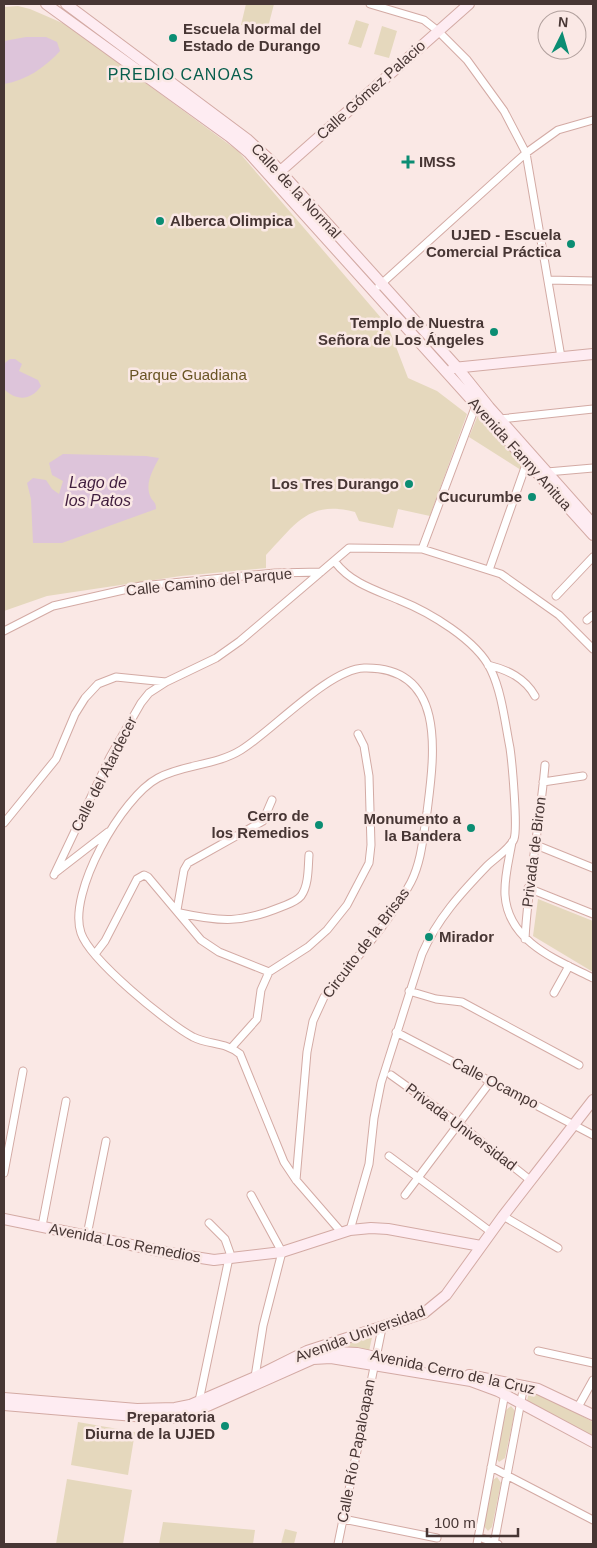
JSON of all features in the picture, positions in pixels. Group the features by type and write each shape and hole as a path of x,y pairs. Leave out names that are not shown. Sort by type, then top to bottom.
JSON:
{"street":[{"name":"Calle de la Normal","path":"46,4 230,137 277,174"},
{"name":"Calle de la Normal","path":"66,4 247,139 377,288 447,373"},
{"path":"370,4 424,20 438,31 484,82 504,111 526,153 561,357"},
{"name":"Calle Gómez Palacio","path":"277,174 469,4"},
{"path":"377,288 526,153 558,130 593,120"},
{"path":"548,280 593,281"},
{"name":"Calle de la Normal","path":"377,288 456,366"},
{"path":"447,373 456,366 593,354"},
{"name":"Avenida Fanny Anitua","path":"456,366 529,457 592,530"},
{"name":"Avenida Fanny Anitua","path":"447,373 476,405 547,472 592,530"},
{"path":"489,407 483,404 476,405 422,549 489,570 511,580 541,601 566,622 593,649"},
{"path":"500,419 593,409"},
{"path":"489,570 529,457"},
{"path":"547,472 593,468"},
{"name":"Calle del Atardecer","path":"108,832 54,875 110,757 149,693 166,682 216,658 240,641 350,548 422,549"},
{"path":"556,596 593,558"},
{"path":"335,562 350,578 412,605 446,624 469,644 488,665 496,686 512,760 515,830 506,877 506,904 514,926 525,939 569,966 593,978"},
{"name":"Calle Camino del Parque","path":"4,631 53,606 140,586 275,573 321,572"},
{"path":"488,665 516,676 530,686 535,696"},
{"name":"Circuito de la Brisas","path":"108,832 136,796 152,782 186,768 224,758 240,750 313,693 337,678 362,668 373,669 403,677 411,682 420,692 434,740 430,787 418,864 410,883 391,913 324,997 315,1015 307,1052 296,1180"},
{"path":"4,823 56,758 75,714 85,698 98,684 116,677 166,682"},
{"path":"232,1047 257,1019 261,990 269,972 308,947 327,930 347,905 369,863 371,845 369,776 364,746 358,734"},
{"name":"Privada de Biron","path":"525,939 528,888 536,845 545,765"},
{"path":"544,782 583,776"},
{"path":"179,912 184,870 188,863 263,821 272,800"},
{"path":"108,832 84,891 79,915 80,931 95,954 113,973 175,1025 197,1039 232,1047 240,1054 281,1154 296,1180 346,1232 364,1188 377,1098 409,991 429,937 457,897 512,842"},
{"path":"536,845 593,868"},
{"path":"179,912 207,918 235,920 253,918 294,901 304,890 309,854"},
{"path":"95,954 140,876 148,877 167,901 179,912 193,932 210,947 269,972"},
{"path":"528,888 593,914"},
{"path":"554,992 569,966"},
{"path":"409,991 436,999 462,1002 579,1065"},
{"name":"Calle Ocampo","path":"396,1032 593,1135"},
{"path":"4,1173 23,1071"},
{"name":"Privada Universidad","path":"391,1074 458,1123 530,1180"},
{"path":"405,1195 491,1081"},
{"name":"Avenida Universidad","path":"4,1398 138,1409 175,1408 199,1401 310,1355 424,1313 446,1295 502,1216 593,1100"},
{"path":"42,1226 66,1101"},
{"path":"87,1235 106,1141"},
{"path":"389,1156 491,1232"},
{"path":"251,1195 282,1252 263,1326 255,1377"},
{"path":"502,1216 558,1248"},
{"name":"Avenida Los Remedios","path":"4,1219 200,1258 229,1259 282,1252 346,1232 388,1229 481,1246"},
{"path":"199,1401 229,1259 229,1248 225,1239 209,1223"},
{"name":"Calle Río Papaloapan","path":"338,1544 382,1328"},
{"path":"538,1351 593,1363"},
{"name":"Avenida Cerro de la Cruz","path":"310,1355 357,1353 374,1360 471,1381 506,1396 593,1442"},
{"name":"Avenida Universidad","path":"4,1405 174,1418 194,1412 310,1355"},
{"name":"Avenida Cerro de la Cruz","path":"374,1360 524,1385 553,1395 593,1415"},
{"path":"578,1407 593,1380"},
{"path":"507,1382 506,1396 478,1540 495,1544 524,1385"},
{"path":"491,1467 507,1473 593,1520"},
{"path":"343,1519 436,1538"}],"green space":[{"path":"246,4 274,4 267,31 241,25"},
{"name":"Parque Guadiana","path":"18,6 30,9 67,25 238,151 388,326 408,378 437,391 467,414 430,516 398,509 393,528 359,521 355,512 325,509 304,517 295,525 266,555 266,568 181,576 47,596 4,611 4,7"},
{"path":"356,20 369,24 361,48 348,44"},
{"path":"382,26 397,31 389,58 374,54"},
{"path":"478,415 524,461 521,470 469,437"},
{"path":"538,899 593,921 593,972 533,936"},
{"path":"373,1333 369,1351 332,1347"},
{"path":"529,1392 539,1393 593,1422 593,1439 527,1401"},
{"path":"511,1406 515,1411 505,1458 499,1462 496,1458 506,1410"},
{"path":"78,1422 135,1432 128,1475 71,1465"},
{"path":"497,1477 501,1483 492,1527 488,1531 483,1525 492,1481"},
{"path":"67,1479 132,1490 123,1544 56,1544"},
{"path":"163,1522 255,1530 253,1544 159,1544"},
{"path":"285,1529 297,1532 294,1544 281,1544"}],"water":[{"path":"26,37 46,37 57,42 60,51 35,72 20,80 4,84 4,41"},
{"path":"10,359 15,359 22,364 19,371 38,380 41,386 28,397 13,396 4,389 5,363"},
{"name":"Lago de los Patos","path":"63,454 159,458 150,477 148,488 156,509 62,543 33,543 31,499 27,483 33,478 46,480 52,489 59,494 63,481 52,475 49,463"}],"place":[{"name":"Escuela Normal del Estado de Durango","path":"173,38"},
{"name":"IMSS","path":"408,162"},
{"name":"Alberca Olimpica","path":"160,221"},
{"name":"UJED - Escuela Comercial Práctica","path":"571,244"},
{"name":"Templo de Nuestra Señora de Los Ángeles","path":"494,332"},
{"name":"Los Tres Durango","path":"409,484"},
{"name":"Cucurumbe","path":"532,497"},
{"name":"Cerro de los Remedios","path":"319,825"},
{"name":"Monumento a la Bandera","path":"471,828"},
{"name":"Mirador","path":"429,937"},
{"name":"Preparatoria Diurna de la UJED","path":"225,1426"}],"district":[{"name":"PREDIO CANOAS","path":"181,74"}]}
